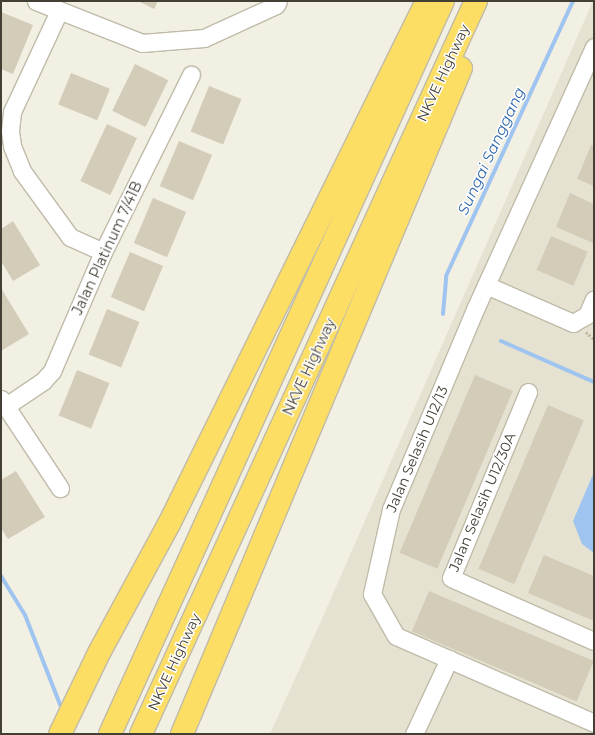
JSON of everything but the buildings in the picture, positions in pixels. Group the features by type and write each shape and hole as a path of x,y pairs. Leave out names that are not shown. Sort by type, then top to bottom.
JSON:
{"highway":[{"path":"60,734 100,651 169,524 427,1"},
{"name":"NKVE Highway","path":"110,734 443,1"},
{"name":"NKVE Highway","path":"141,734 476,1"},
{"path":"182,734 490,1"}],"street":[{"path":"36,1 142,44 204,38 276,5 278,1"},
{"path":"59,11 12,112 10,131 12,146 22,170 70,237 103,252"},
{"name":"Jalan Selasih U12/13","path":"594,47 486,286 391,509 372,594 396,636 594,723"},
{"name":"Jalan Platinum 7/41B","path":"4,402 43,381 52,371 103,252 190,75"},
{"path":"486,286 573,323 587,315 594,299"},
{"name":"Jalan Selasih U12/30A","path":"528,392 450,578 594,641"},
{"path":"4,402 60,488"},
{"path":"414,734 449,659"}],"shaded area":[{"path":"593,1 594,734 270,734 321,621"}],"water":[{"path":"594,472 594,553 582,544 573,521"}],"waterway":[{"name":"Sungai Sanggang","path":"443,314 446,276 573,1"},
{"name":"Sungai Sanggang","path":"501,341 594,382"},
{"path":"1,576 25,615 61,707"}]}
